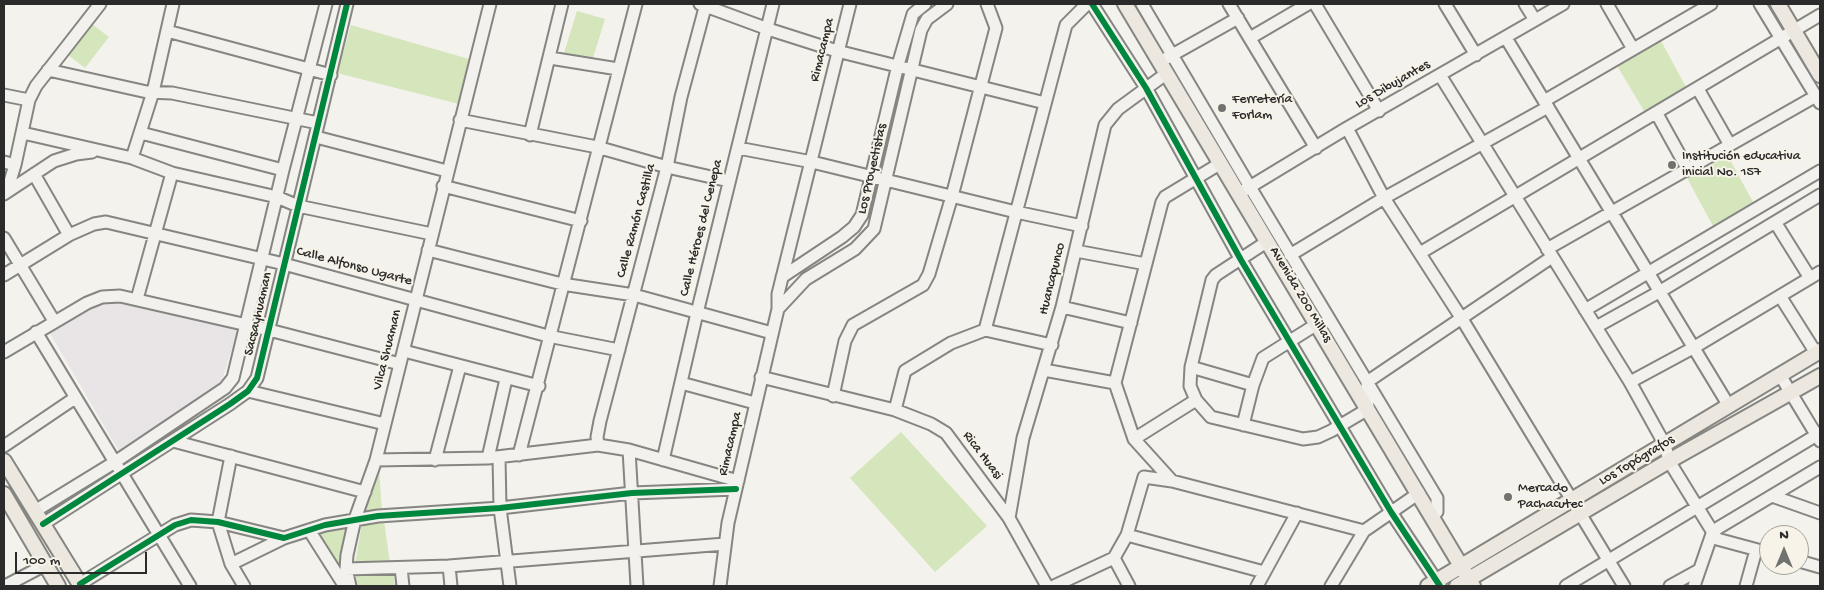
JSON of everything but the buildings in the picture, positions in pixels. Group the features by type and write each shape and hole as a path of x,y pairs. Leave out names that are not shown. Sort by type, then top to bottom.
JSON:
{"main road":[{"name":"Avenida 200 Millas","path":"1125,4 1166,63 1221,163 1245,190 1268,241 1462,566 1466,584"},
{"path":"1778,4 1820,75"},
{"name":"Los Topógrafos","path":"1435,584 1818,352"},
{"name":"Los Topógrafos","path":"1466,584 1580,514 1820,376"},
{"path":"4,461 80,585"},
{"path":"6,502 58,586"}],"street":[{"path":"6,193 10,164 23,133 29,100 36,86 100,4"},
{"path":"132,158 153,92 173,4"},
{"path":"35,511 114,462 225,388 233,378 283,170 326,4 347,6"},
{"name":"Vilca Shuaman","path":"344,580 355,519 376,460 490,4"},
{"path":"530,135 562,4"},
{"path":"519,455 539,386 548,336 581,221 597,147 636,4"},
{"path":"704,4 768,29 838,51 912,68 1045,103"},
{"name":"Calle Ramón Castilla","path":"598,445 597,437 600,421 667,167 681,97 704,4"},
{"name":"Calle Héroes del Cenepa","path":"663,460 773,4"},
{"name":"Rimacampa","path":"720,586 725,544 755,403 778,309 778,294 850,4"},
{"path":"782,277 854,227 862,214 898,65 913,14 925,4"},
{"name":"Los Proyectistas","path":"778,309 806,279 866,240 874,229 887,182 921,30 927,19 947,4"},
{"path":"834,396 846,341 853,325 923,285 929,274 982,86 996,28 987,4"},
{"path":"985,330 1066,25 1087,4"},
{"path":"1092,4 1146,88 1240,260 1290,340 1435,584"},
{"path":"1142,4 1166,63 1245,190 1290,255 1437,498 1437,512 1432,516"},
{"path":"1230,4 1316,148"},
{"path":"1250,38 1308,4"},
{"path":"1315,4 1379,111"},
{"path":"1446,4 1476,55"},
{"path":"1525,4 1535,20"},
{"name":"Los Dibujantes","path":"1245,190 1347,128 1563,4"},
{"path":"1607,4 1633,49"},
{"path":"1290,255 1384,198 1482,144 1633,49 1711,4"},
{"path":"1367,382 1462,319 1550,253 1612,214 1730,145 1818,100 1760,4"},
{"name":"Sacsayhuaman","path":"43,524 248,391 257,378 347,6"},
{"path":"1420,252 1580,160 1820,15"},
{"name":"Huancapunco","path":"1009,518 1023,438 1062,307 1105,125 1118,109 1146,88 1166,63 1238,18"},
{"path":"167,31 331,75"},
{"path":"1506,38 1729,406"},
{"path":"550,58 618,69"},
{"path":"48,70 153,92 172,93 318,124"},
{"path":"1440,76 1630,382 1665,445 1669,462 1713,531 1720,540 1759,551"},
{"path":"1698,89 1730,145"},
{"path":"4,95 29,100"},
{"path":"1657,114 1688,170"},
{"path":"460,120 597,147 667,167 729,181"},
{"path":"1347,128 1384,198 1462,319 1624,586"},
{"path":"23,133 132,158 172,173 277,197 298,206 432,234"},
{"path":"141,134 283,170"},
{"path":"316,137 447,171"},
{"path":"738,148 812,162 887,182 1082,226"},
{"path":"6,193 54,161 101,151"},
{"path":"1172,481 1134,439 1115,383 1165,197 1221,163"},
{"path":"1585,310 1649,274 1820,171"},
{"path":"137,299 172,173"},
{"path":"34,174 69,235"},
{"path":"443,186 581,221"},
{"path":"1596,327 1659,292 1820,194"},
{"name":"Calle Alfonso Ugarte","path":"4,274 69,235 94,224 106,222 262,258 548,336 619,350"},
{"path":"1630,382 1694,348 1815,275 1775,222"},
{"path":"4,238 54,321"},
{"path":"1268,241 1212,280 1191,367 1190,386 1196,400 1211,417 1303,440 1318,437 1368,409 1367,382"},
{"path":"428,250 562,284 634,295 772,333"},
{"path":"1076,251 1146,264"},
{"path":"4,352 54,321 102,297 120,296 246,324 400,364"},
{"path":"1780,296 1818,352"},
{"path":"1062,307 1131,323"},
{"path":"1243,425 1262,358 1317,324"},
{"path":"896,410 906,371 922,359 951,343 985,330 1052,345"},
{"path":"36,332 190,586"},
{"path":"404,351 506,379 539,386"},
{"path":"435,460 460,366"},
{"path":"1191,367 1253,385"},
{"path":"1044,370 1115,383"},
{"path":"1566,586 1819,436 1780,375"},
{"name":"Rica Huasi","path":"761,377 896,410 931,424 946,433 1009,518 1047,586"},
{"path":"506,379 493,457 510,586"},
{"path":"681,383 755,403"},
{"path":"248,391 385,424"},
{"path":"4,446 75,398"},
{"path":"1134,439 1196,400"},
{"path":"173,441 365,492"},
{"path":"376,460 435,460 493,457 598,445 628,450 663,460 737,485"},
{"path":"628,450 637,586"},
{"path":"231,456 218,522 231,564 244,586"},
{"path":"1694,586 1713,531 1820,466"},
{"path":"1054,586 1114,558 1127,535 1144,477 1172,481 1364,531"},
{"path":"231,564 284,538 355,519 500,508 737,485"},
{"path":"1331,586 1364,531 1419,493"},
{"path":"1772,496 1820,513"},
{"path":"1257,586 1297,513"},
{"path":"80,585 175,525 191,520 218,522 284,538"},
{"path":"309,530 344,580 401,568 508,562 725,544"},
{"path":"1127,535 1264,572"},
{"path":"1746,586 1756,550"},
{"path":"1114,558 1129,586"},
{"path":"5,586 45,565"},
{"path":"449,566 451,586"},
{"path":"401,568 403,586"},
{"path":"1670,586 1699,570"}],"shaded area":[{"path":"109,298 238,329 222,380 186,410 120,453 48,330"}],"green space":[{"path":"577,11 605,19 592,61 564,53"},
{"path":"92,24 109,37 85,68 68,55"},
{"path":"351,25 469,59 459,104 337,73"},
{"path":"1660,39 1687,89 1647,116 1616,64"},
{"path":"1728,156 1753,202 1713,226 1687,178"},
{"path":"901,432 987,526 935,572 850,478"},
{"path":"379,469 382,511 363,514"},
{"path":"384,521 390,564 355,564 362,523"},
{"path":"348,524 344,547 343,577 317,536 331,528"},
{"path":"393,571 395,586 358,586 355,572"}],"cycle path":[{"path":"43,524 230,404 248,391 257,378 347,4"},
{"path":"1092,4 1146,88 1241,260 1391,512 1440,586"},
{"path":"80,584 175,525 191,520 218,522 284,538 325,525 378,516 500,508 632,493 736,489"}],"place":[{"name":"Ferretería Forlam","path":"1222,108"},
{"name":"Institución educativa inicial No. 157","path":"1672,165"},
{"name":"Mercado Pachacutec","path":"1508,497"}]}
